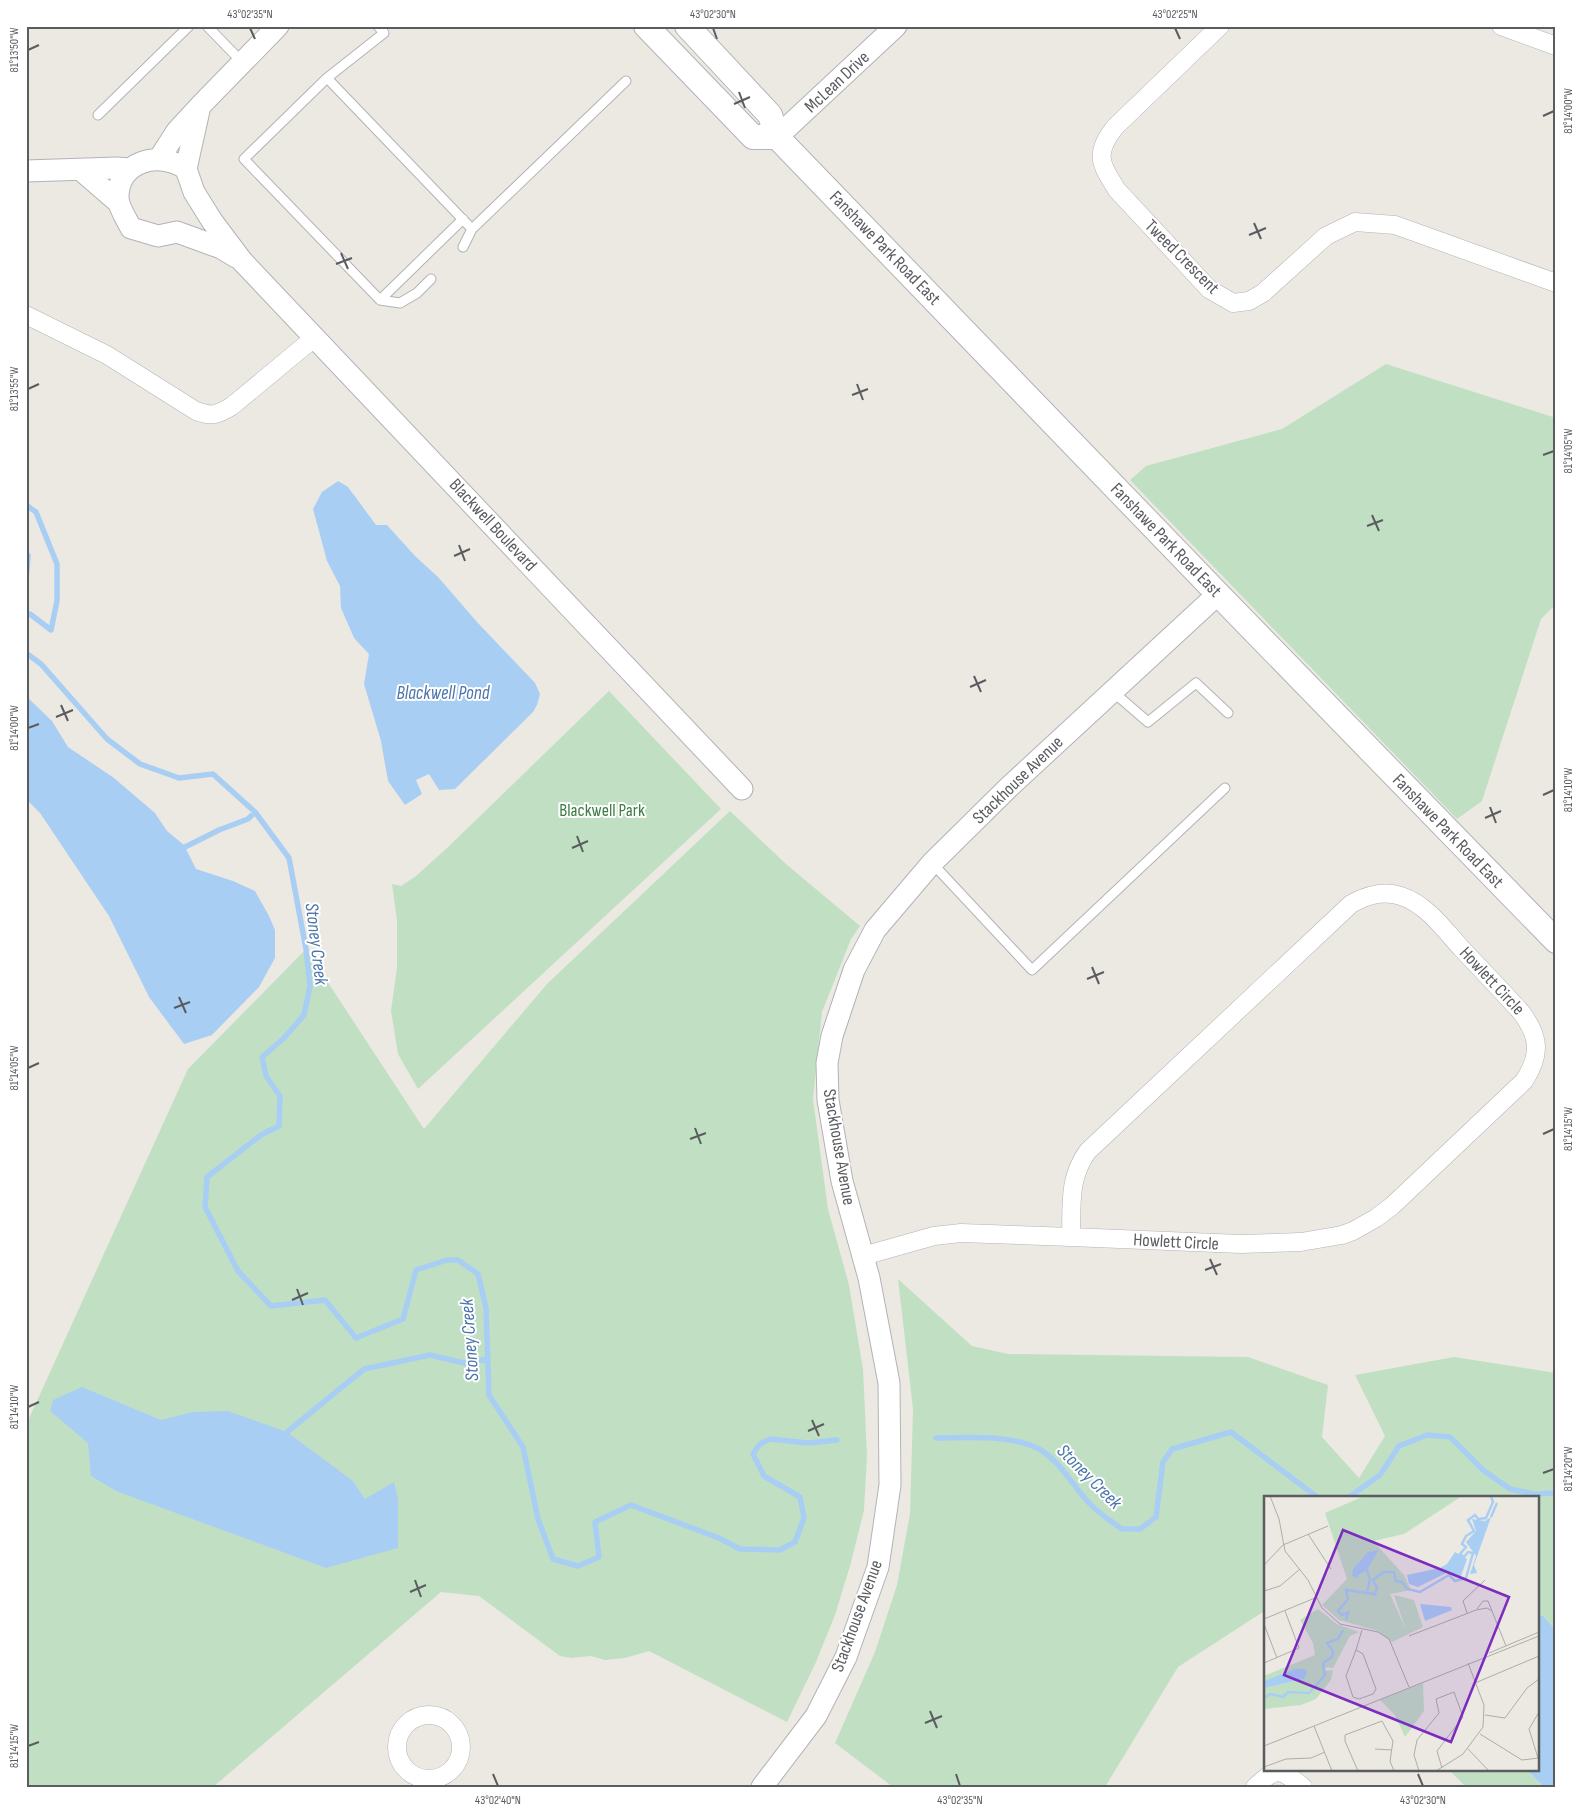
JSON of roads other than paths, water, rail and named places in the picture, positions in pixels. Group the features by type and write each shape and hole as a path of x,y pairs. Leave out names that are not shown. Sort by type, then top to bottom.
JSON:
{"main road":[{"path":"646,26 754,137 777,137"},
{"name":"Fanshawe Park Road East","path":"687,26 770,115 777,137 1556,941"}],"street":[{"path":"159,158 177,131 278,26"},
{"name":"McLean Drive","path":"777,137 896,26"},
{"name":"Tweed Crescent","path":"1220,26 1115,127 1107,138 1100,155 1106,173 1117,190 1209,289 1233,303 1249,301 1263,294 1326,236 1355,222 1394,224 1556,283"},
{"path":"1501,26 1556,46"},
{"path":"118,202 120,186 130,169 142,161 159,158 180,164 186,169 200,106"},
{"path":"26,171 130,169"},
{"name":"Blackwell Boulevard","path":"186,169 194,192 212,221 242,261 742,790"},
{"name":"Blackwell Boulevard","path":"81,170 118,202 131,228 158,236 177,232 221,248 242,261"},
{"name":"Blackwell Boulevard","path":"177,232 190,218 194,192"},
{"path":"26,315 107,355 196,411 208,416 232,406 314,338"},
{"name":"Stackhouse Avenue","path":"762,1787 816,1716 846,1657 878,1567 890,1485 889,1383 863,1256 842,1181 828,1100 827,1063 832,1036 854,970 875,930 932,863 1112,691 1218,594"},
{"name":"Howlett Circle","path":"863,1256 934,1236 961,1233 1241,1244 1278,1244 1322,1239 1353,1231 1392,1206 1524,1081 1532,1068 1536,1054 1536,1038 1530,1024 1521,1012 1424,909 1401,896 1388,893 1362,897 1351,904 1088,1151 1076,1169 1073,1180 1072,1237"},
{"path":"1255,1787 1270,1774 1276,1772 1288,1776 1303,1787"}],"lane":[{"path":"98,115 189,26"},
{"path":"207,26 243,63"},
{"path":"384,28 327,78 244,159 380,300 400,302 416,293 431,278"},
{"path":"327,78 472,228"},
{"path":"463,247 472,228 626,80"},
{"path":"380,300 463,219"},
{"path":"1112,691 1148,722 1196,683 1228,713"},
{"path":"932,863 1032,970 1225,788"}],"water":[{"name":"Blackwell Pond","path":"338,481 348,487 376,525 387,525 415,556 438,577 477,622 535,683 540,694 533,712 455,789 439,790 429,774 416,780 422,794 405,805 388,781 381,741 364,684 369,654 354,638 341,608 340,586 327,561 313,509 322,492"},
{"path":"26,549 31,555 29,577 26,581"},
{"path":"26,696 52,721 68,747 114,778 155,813 167,831 184,845 196,869 233,881 255,891 269,916 275,930 275,958 259,987 212,1035 184,1044 149,997 109,916 40,813 26,799"},
{"path":"82,1387 161,1420 193,1412 228,1411 287,1432 353,1481 365,1499 394,1482 398,1498 398,1548 326,1568 116,1491 91,1476 88,1443 50,1411 53,1400"},
{"path":"1540,1615 1543,1616 1556,1630 1556,1787 1544,1787 1527,1770 1540,1770"}],"waterway":[{"name":"Stoney Creek","path":"26,505 36,512 57,564 57,601 51,630 30,614 26,615"},
{"name":"Stoney Creek","path":"26,653 41,664 107,739 140,764 179,778 213,774 255,812 289,858 306,949 310,986 304,1015 284,1038 262,1057 266,1076 280,1096 279,1126 261,1135 207,1177 205,1207 238,1271 271,1306 325,1300 356,1338 403,1319 416,1270 447,1260 458,1260 478,1274 486,1308 489,1395 523,1447 538,1519 553,1559 578,1566 599,1557 595,1522 631,1505 719,1538 740,1549 780,1550 795,1542 804,1518 800,1497 764,1476 753,1454 760,1444 770,1439 808,1443 837,1440"},
{"path":"185,847 219,830 248,819 255,812"},
{"path":"287,1432 364,1369 430,1355 464,1363 488,1359"},
{"name":"Stoney Creek","path":"936,1438 1002,1439 1028,1444 1039,1449 1060,1467 1093,1507 1122,1529 1140,1529 1156,1517 1163,1462 1172,1449 1231,1432 1316,1496"},
{"name":"Stoney Creek","path":"1350,1496 1380,1475 1399,1446 1427,1435 1450,1437 1483,1470 1510,1489 1534,1494 1556,1493"}],"park label":[{"name":"Blackwell Park","path":"602,810"}]}
